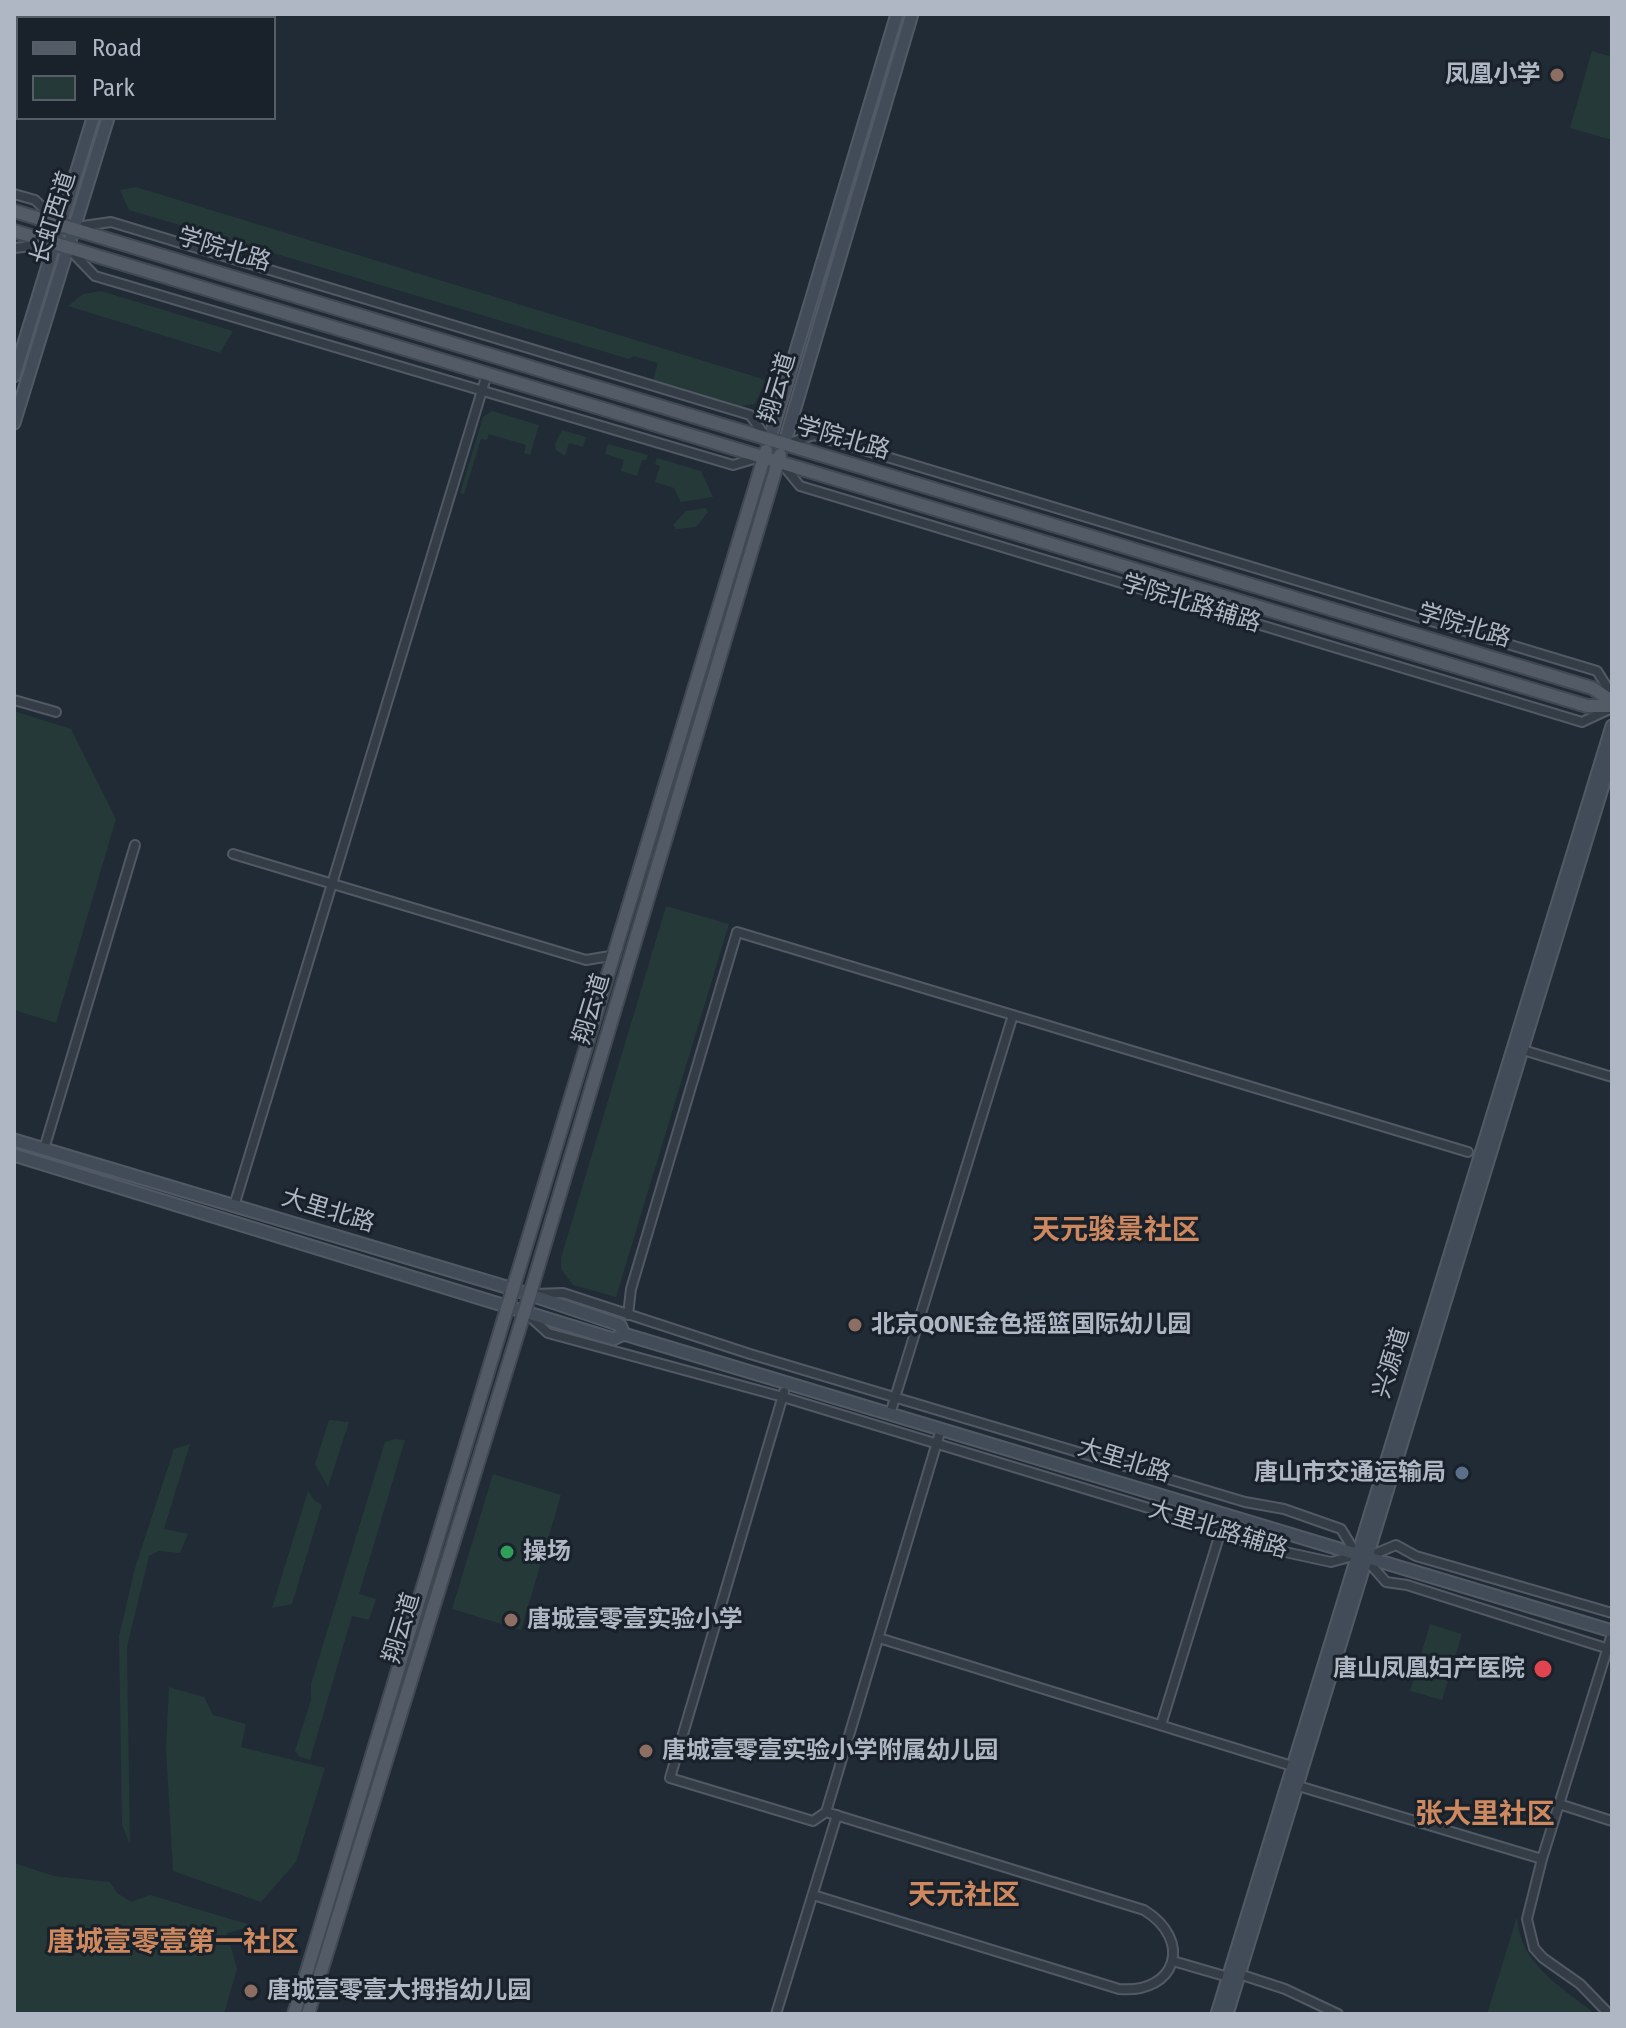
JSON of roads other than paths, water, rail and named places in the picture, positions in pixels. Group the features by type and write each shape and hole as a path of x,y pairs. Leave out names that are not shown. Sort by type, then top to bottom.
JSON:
{"main road":[{"name":"翔云道","path":"294,2014 616,955 897,14"},
{"name":"翔云道","path":"308,2014 522,1310 530,1294 912,14"},
{"name":"长虹西道","path":"67,226 93,120"},
{"name":"长虹西道","path":"14,376 107,120"},
{"name":"学院北路","path":"14,211 1592,688 1612,705"},
{"name":"学院北路","path":"14,231 765,455 1587,706 1612,705"},
{"name":"长虹西道","path":"14,423 61,245"},
{"path":"420,353 425,336"},
{"path":"1273,609 1278,593"},
{"name":"兴源道","path":"1217,2014 1233,1976 1295,1785 1612,726"},
{"name":"兴源道","path":"1517,1049 1612,756"},
{"name":"大里北路","path":"14,1140 530,1294 620,1325 624,1334"},
{"name":"大里北路","path":"14,1155 613,1339 624,1334 1612,1633"},
{"name":"兴源道","path":"1227,2014 1233,1976 1292,1766 1361,1557"}],"street":[{"path":"14,194 35,200 67,226 111,222 750,415 769,441"},
{"path":"14,248 61,245 95,276 733,465 765,455"},
{"path":"232,318 246,302"},
{"path":"425,336 430,319"},
{"path":"415,372 420,353"},
{"path":"234,1206 487,374"},
{"path":"784,445 814,435 1597,671 1612,695"},
{"name":"学院北路辅路","path":"779,460 800,486 1445,682 1582,722 1612,705"},
{"path":"900,478 905,463"},
{"path":"1278,593 1283,577"},
{"path":"1267,627 1273,609"},
{"path":"1458,647 1464,632"},
{"path":"1445,682 1453,665"},
{"path":"14,700 56,712"},
{"path":"44,1149 135,845"},
{"path":"233,854 586,960 616,955"},
{"path":"628,1315 631,1289 737,932 1468,1152"},
{"path":"890,1414 1013,1015"},
{"path":"1517,1049 1612,1077"},
{"name":"大里北路辅路","path":"530,1294 563,1293 895,1397 1327,1524 1341,1529 1361,1557 1386,1582 1407,1585 1610,1649"},
{"name":"大里北路辅路","path":"522,1310 548,1333 783,1397 1221,1530 1253,1545 1331,1562 1361,1557 1396,1545 1416,1556 1612,1613"},
{"path":"787,1383 670,1778 813,1821 826,1812 941,1429"},
{"path":"1161,1725 1226,1514"},
{"path":"1609,2014 1580,1984 1534,1948 1528,1932 1528,1909 1610,1649 1612,1633"},
{"path":"879,1638 1292,1766"},
{"path":"1295,1785 1542,1859"},
{"path":"1559,1804 1612,1821"},
{"path":"813,1895 1119,1989 1152,1985 1168,1971 1173,1961 1172,1936 1165,1925 1144,1910 826,1812"},
{"path":"776,2014 837,1815"},
{"path":"1173,1961 1285,1989 1338,2014"}],"place":[{"name":"凤凰小学","path":"1557,75"},
{"name":"北京QONE金色摇篮国际幼儿园","path":"855,1325"},
{"name":"唐山市交通运输局","path":"1462,1473"},
{"name":"操场","path":"507,1552"},
{"name":"唐城壹零壹实验小学","path":"511,1620"},
{"name":"唐山凤凰妇产医院","path":"1543,1669"},
{"name":"唐城壹零壹实验小学附属幼儿园","path":"646,1751"},
{"name":"唐城壹零壹大拇指幼儿园","path":"251,1991"}],"district":[{"name":"天元骏景社区","path":"1116,1231"},
{"name":"张大里社区","path":"1485,1815"},
{"name":"天元社区","path":"964,1896"},
{"name":"唐城壹零壹第一社区","path":"173,1943"}]}
